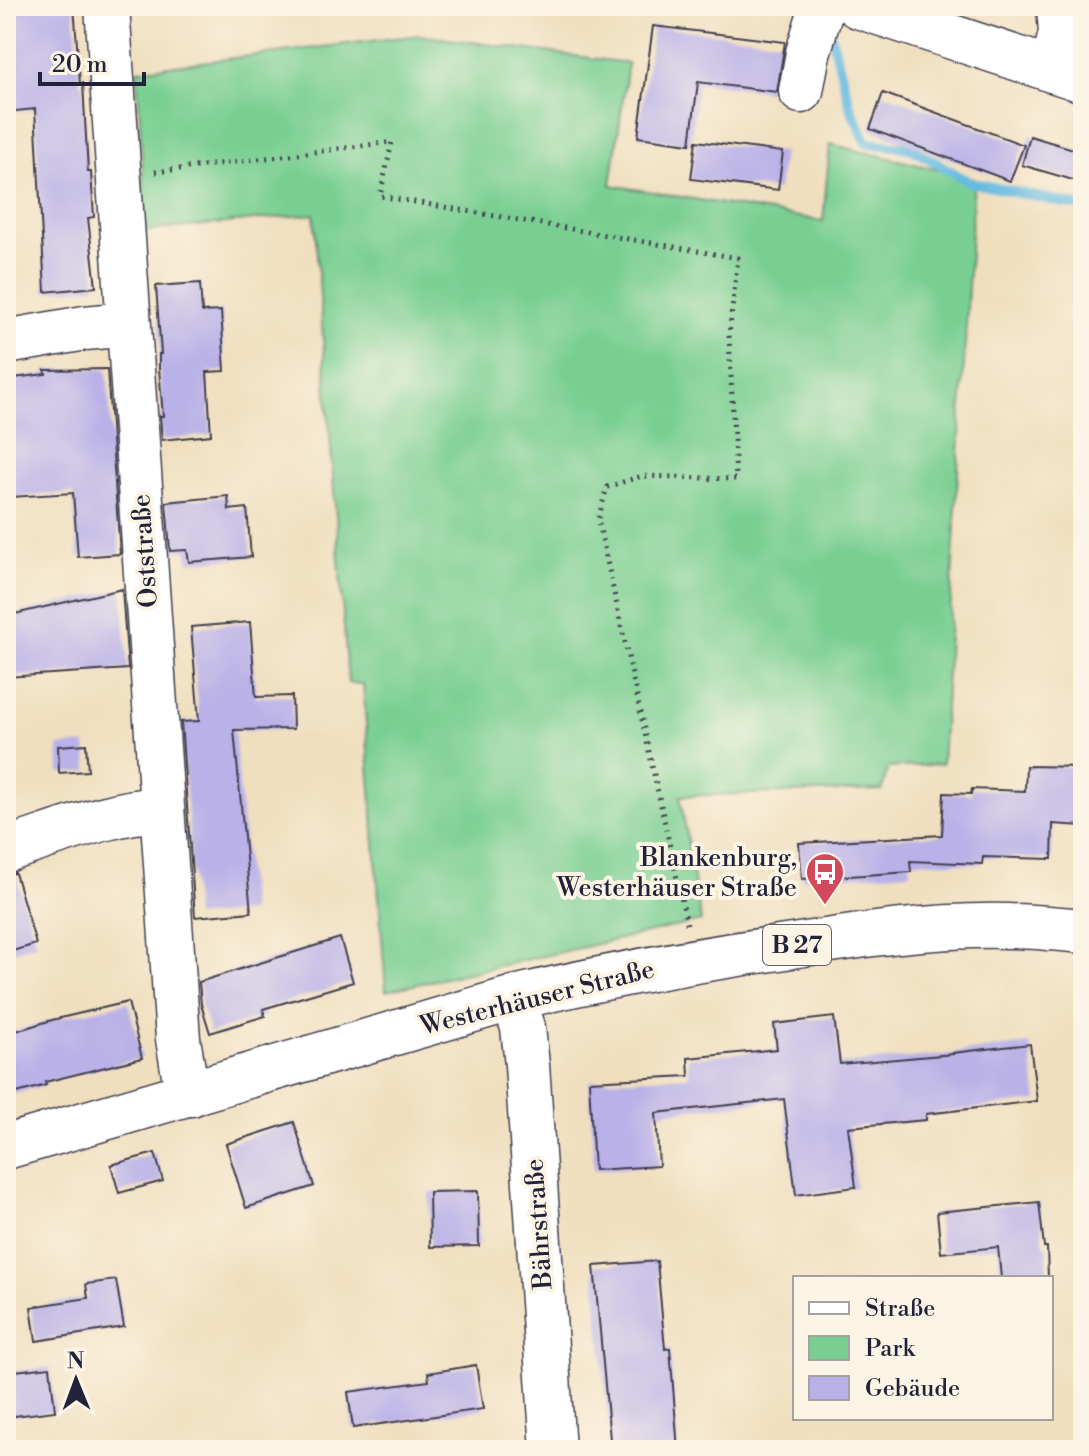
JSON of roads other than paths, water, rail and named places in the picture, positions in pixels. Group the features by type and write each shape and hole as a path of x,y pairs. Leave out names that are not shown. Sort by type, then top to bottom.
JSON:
{"street":[{"name":"Oststraße","path":"107,6 178,1039 191,1094"},
{"path":"801,91 822,6"},
{"path":"858,6 1068,75 1059,6"},
{"path":"6,342 128,324"},
{"path":"6,850 115,816 161,809"},
{"name":"Westerhäuser Straße","path":"6,1147 514,998 583,982 695,960 861,936 958,926 1083,931"},
{"name":"Bährstraße","path":"514,998 523,1028 527,1065 553,1450"}],"waterway":[{"path":"831,36 851,109 867,143 910,148 970,182 1083,207"}],"place":[{"name":"Blankenburg, Westerhäuser Straße","path":"825,906"}]}
